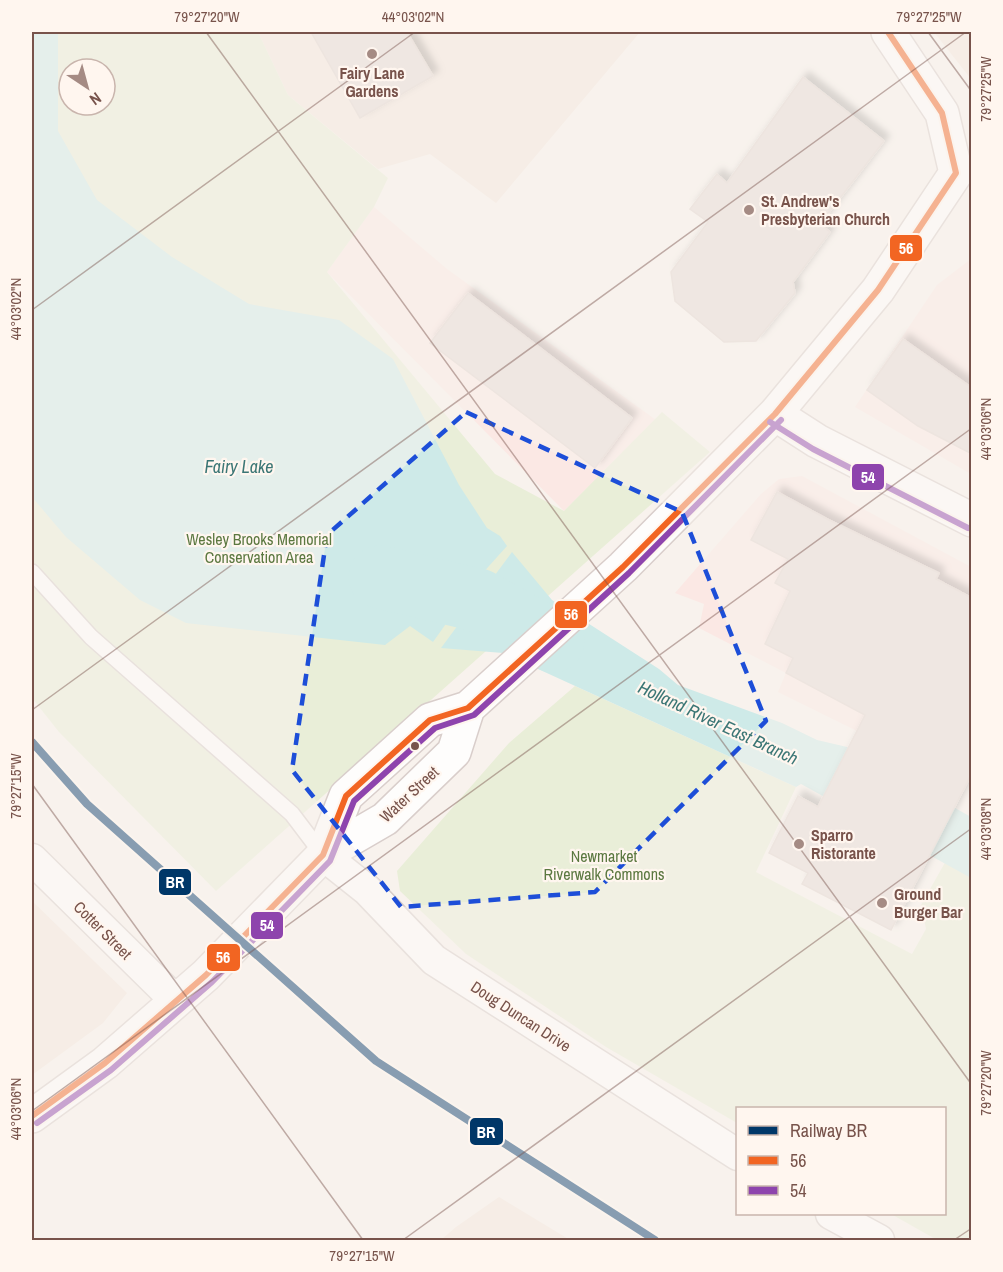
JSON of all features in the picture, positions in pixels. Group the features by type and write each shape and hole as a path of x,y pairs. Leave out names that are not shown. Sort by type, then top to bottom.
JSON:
{"main road":[{"name":"Water Street","path":"322,855 346,796 430,720 468,708 623,567 775,414 878,290 964,172 942,113 888,32"},
{"path":"775,414 817,441 972,520"},
{"name":"Water Street","path":"32,1116 105,1063 176,1000 242,940 322,855 385,819 454,752 468,708"}],"street":[{"name":"Doug Duncan Drive","path":"322,855 367,890 434,960 736,1154"},
{"name":"Cotter Street","path":"32,859 176,1000"},
{"path":"833,1215 879,1240"}],"lane":[{"path":"32,572 91,637 292,814 322,855"}],"highlighted area":[{"path":"466,412 682,512 766,721 595,892 401,907 292,770 327,535"}],"shaded area":[{"path":"258,32 640,32 496,203 430,154 378,169 288,95"},
{"path":"934,32 971,32 971,79"},
{"path":"374,207 447,269 656,420 564,511 327,272"},
{"path":"971,259 971,474 855,407 937,285"},
{"path":"802,476 971,567 971,773 891,930 802,884 808,873 769,853 798,796 818,806 857,731 778,692 786,673 699,628 704,604 675,593 761,494 779,479"},
{"path":"32,901 127,993 103,1023 32,1075"},
{"path":"499,1197 570,1240 441,1240"}],"green space":[{"name":"Wesley Brooks Memorial Conservation Area","path":"32,32 258,32 288,95 388,178 374,207 327,272 495,474 564,511 662,412 710,452 216,891 59,732 32,698"},
{"name":"Newmarket Riverwalk Commons","path":"575,686 796,787 756,872 912,954 926,929 921,905 960,836 971,843 971,1237 969,1239 937,1240 893,1215 946,1215 946,1107 736,1107 736,1122 606,1047 466,954 400,891 397,871 509,743"}],"water":[{"name":"Fairy Lake","path":"32,32 58,32 58,131 97,200 172,257 249,304 339,320 393,359 459,485 487,528 500,536 507,546 480,576 433,642 410,626 385,645 186,623 140,600 66,537 32,497"},
{"path":"512,552 552,600 659,669 678,685 782,723 817,740 847,747 971,817 971,878 801,784 796,787 503,653 441,648"}],"building":[{"name":"Fairy Lane Gardens","path":"311,32 407,32 433,76 360,118"},
{"name":"St. Andrew's Presbyterian Church","path":"803,77 884,141 820,224 830,232 793,282 795,293 756,341 724,342 675,301 671,272 708,222 690,209 717,174 727,183"},
{"path":"468,293 632,418 595,468 430,343"},
{"path":"903,339 972,388 972,454 918,426 867,390"},
{"path":"777,492 939,573 936,579 972,598 972,773 891,930 802,884 808,873 769,853 798,796 818,807 865,715 786,673 793,658 765,644 790,591 775,583 788,559 751,540"}],"waterway":[{"name":"Holland River East Branch","path":"380,577 478,600 553,641"}],"rail line":[{"name":"BR","path":"32,742 87,804 376,1061 655,1240"}],"transit line":[{"name":"56","path":"32,1116 105,1063 206,975 323,855 346,796 430,720 468,708 623,567 775,414 878,290 956,173 942,113 888,32"},
{"name":"54","path":"37,1123 111,1070 212,982 330,861 354,801 435,728 474,715 629,573 781,420"},
{"name":"54","path":"770,422 813,449 968,528"}],"place":[{"name":"Fairy Lane Gardens","path":"372,54"},
{"name":"St. Andrew's Presbyterian Church","path":"749,210"},
{"name":"Sparro Ristorante","path":"799,844"},
{"name":"Ground Burger Bar","path":"882,903"}]}
